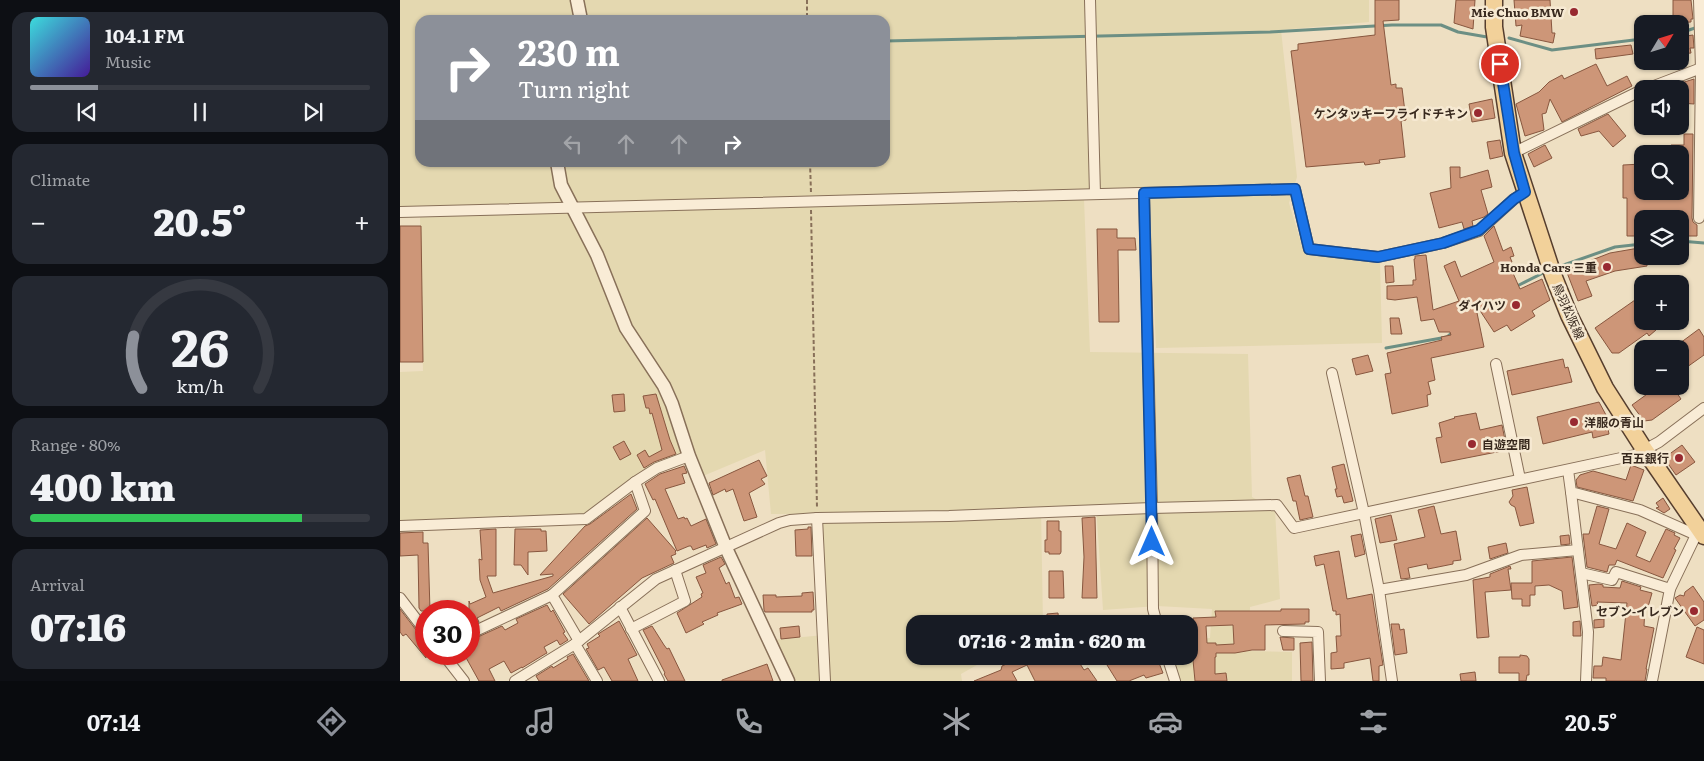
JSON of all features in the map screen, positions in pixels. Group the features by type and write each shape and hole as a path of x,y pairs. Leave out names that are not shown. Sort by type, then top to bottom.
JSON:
{"main road":[{"name":"鳥羽松阪線","path":"1494,0 1494,28 1514,153 1551,271 1569,315 1605,388 1701,536"}],"street":[{"path":"577,0 580,15"},
{"path":"1090,0 1095,194"},
{"path":"1699,0 1703,68 1699,218"},
{"path":"1671,80 1703,68"},
{"path":"1514,153 1634,95"},
{"path":"558,167 561,185 597,255 626,328 664,386 689,456 726,548 788,681"},
{"path":"400,212 1295,189 1309,249 1378,257 1443,243 1479,230 1514,199 1525,192"},
{"path":"1144,193 1155,615"},
{"path":"1496,364 1520,479"},
{"path":"1332,373 1364,513 1379,590 1392,681"},
{"path":"515,681 528,678 577,642 656,579 780,523 817,518 949,516 1277,505 1294,528 1635,455 1658,442 1704,408"},
{"path":"400,526 586,519 657,468 689,456"},
{"path":"1568,470 1588,632 1586,681"},
{"path":"480,629 552,595 645,511 635,482"},
{"path":"1571,492 1640,510 1701,536 1670,590 1652,681"},
{"path":"817,518 824,681"},
{"path":"1379,590 1466,575 1522,555 1578,550"},
{"path":"631,629 685,601 675,570"},
{"path":"1581,572 1612,580 1616,572 1670,590"},
{"path":"552,595 597,681"},
{"path":"400,598 415,618"},
{"path":"620,607 659,681"},
{"path":"1283,631 1318,632 1320,681"},
{"path":"452,665 464,681"},
{"path":"1170,665 1175,681"}],"path":[{"path":"807,0 807,15"},
{"path":"810,167 817,518"}],"shaded area":[{"path":"400,0 1369,0 1369,22 1281,30 1297,177 1289,203 1303,249 1380,263 1382,343 1156,348 1149,197 1084,199 1090,352 1248,354 1252,497 1275,510 1280,599 1250,607 1249,651 1292,652 1292,681 1178,681 1174,665 1198,665 1198,639 1210,638 1212,609 1157,606 1103,610 1096,505 1041,509 1043,615 906,615 906,665 977,665 961,674 962,681 791,681 772,640 824,635 821,514 771,514 765,450 703,476 694,451 583,516 400,522 400,372 423,371 420,217 400,217"}],"building":[{"path":"1375,0 1399,0 1399,20 1383,21 1391,85 1396,84 1396,88 1402,88 1406,120 1401,121 1405,157 1379,160 1380,163 1365,165 1364,162 1306,167 1291,51 1298,50 1298,44 1375,35"},
{"path":"1456,0 1475,0 1473,29 1454,23"},
{"path":"1514,0 1550,0 1552,33 1555,33 1553,43 1520,36 1522,25 1516,26"},
{"path":"1673,0 1691,0 1693,19 1691,19 1691,22 1689,22 1689,15 1673,15"},
{"path":"1693,35 1694,48 1690,48 1691,53 1689,53 1689,36"},
{"path":"1631,45 1633,54 1596,59 1595,49"},
{"path":"1596,64 1607,86 1627,76 1632,86 1562,122 1550,99 1546,113 1542,114 1544,130 1525,136 1516,104 1539,92 1549,82 1562,75 1564,79"},
{"path":"1694,79 1694,104 1689,104 1689,81"},
{"path":"1492,99 1495,118 1472,122 1469,104"},
{"path":"1608,114 1626,136 1613,147 1599,131 1581,136 1578,129"},
{"path":"1693,134 1692,218 1693,222 1697,225 1697,236 1689,236 1689,210 1634,210 1634,236 1627,236 1627,198 1623,198 1623,165 1634,164 1634,200 1689,200 1689,145 1684,145 1684,135"},
{"path":"1500,140 1503,156 1490,159 1487,142"},
{"path":"1545,145 1552,158 1534,167 1528,154"},
{"path":"1450,167 1460,167 1460,178 1488,170 1492,187 1481,190 1488,214 1472,221 1473,226 1464,229 1462,222 1439,228 1430,193 1451,188"},
{"path":"400,226 421,226 423,362 400,362"},
{"path":"1494,226 1503,251 1511,247 1514,256 1510,257 1512,262 1509,264 1520,289 1542,279 1550,300 1532,311 1535,316 1511,331 1507,325 1494,332 1475,303 1484,347 1431,358 1435,380 1428,382 1431,394 1427,395 1428,406 1392,414 1385,374 1391,373 1387,353 1442,340 1441,337 1451,335 1450,332 1439,332 1434,319 1421,321 1417,297 1395,300 1387,299 1387,286 1413,285 1413,280 1416,280 1415,256 1426,255 1433,310 1459,301 1444,266 1455,261 1461,277 1494,262 1484,236"},
{"path":"1097,229 1117,229 1117,238 1135,238 1136,250 1118,250 1119,322 1099,322"},
{"path":"1634,249 1634,265 1647,266 1615,271 1586,281 1592,296 1578,301 1566,270 1610,253"},
{"path":"1385,266 1393,266 1394,282 1386,283"},
{"path":"1634,301 1634,330 1656,330 1649,336 1647,333 1637,340 1634,340 1634,342 1619,353 1612,353 1595,328"},
{"path":"1390,318 1399,318 1402,334 1391,334"},
{"path":"1699,329 1704,337 1704,355 1689,366 1689,340 1684,340"},
{"path":"1368,355 1373,371 1356,375 1352,359"},
{"path":"1563,359 1565,368 1568,367 1572,382 1512,395 1507,371"},
{"path":"624,394 625,411 614,412 612,395"},
{"path":"656,394 676,454 644,468 637,455 645,450 649,457 662,450 652,413 650,414 649,408 646,408 643,396"},
{"path":"1646,395 1678,395 1681,399 1652,420 1644,421 1632,405"},
{"name":"洋服の青山","path":"1599,402 1613,428 1608,429 1609,434 1593,438 1592,432 1543,444 1537,417"},
{"name":"自遊空間","path":"1476,413 1480,430 1502,425 1507,450 1441,463 1436,438 1442,437 1439,423 1454,417"},
{"path":"624,441 631,454 620,460 613,447"},
{"path":"1682,445 1695,462 1676,475 1664,458"},
{"path":"759,460 767,476 761,479 765,484 749,493 757,517 744,521 733,489 726,492 725,489 713,495 709,483"},
{"path":"1344,464 1353,501 1344,503 1342,496 1337,497 1332,467"},
{"path":"1631,465 1644,470 1633,501 1577,487 1576,480 1580,475 1593,471 1626,480"},
{"path":"684,466 687,473 682,474 685,483 665,489 678,519 687,518 691,526 706,519 716,544 707,548 706,545 693,550 689,546 677,551 655,499 653,500 645,484 660,474"},
{"path":"1300,475 1313,517 1300,520 1296,501 1293,501 1287,478"},
{"path":"1527,487 1534,523 1520,526 1515,507 1509,502 1513,496 1512,490"},
{"path":"631,494 637,509 548,589 501,611 499,607 480,616 479,600 486,597 480,580 479,559 482,560 480,530 496,529 496,576 487,576 493,593 553,576 553,574 540,575 585,526"},
{"path":"1663,498 1670,509 1664,513 1656,508 1659,507 1656,503"},
{"path":"1434,506 1441,534 1456,531 1461,560 1453,561 1453,564 1428,569 1427,564 1408,568 1410,578 1401,579 1394,544 1425,537 1418,510"},
{"path":"1597,506 1609,509 1599,544 1616,549 1627,523 1646,532 1636,556 1650,562 1666,529 1675,533 1674,535 1680,538 1663,578 1617,560 1615,565 1609,565 1607,572 1587,567 1583,534 1589,534"},
{"path":"1391,515 1397,540 1380,543 1375,519"},
{"path":"1095,517 1097,598 1082,598 1084,557 1082,518"},
{"path":"647,518 676,551 676,554 671,556 674,563 642,578 589,624 563,594"},
{"path":"1047,521 1059,521 1059,531 1061,531 1060,554 1045,552"},
{"path":"808,527 811,527 812,556 796,556 795,530 808,529"},
{"path":"515,529 541,529 541,531 546,531 547,551 528,552 528,575 521,565 514,565"},
{"path":"423,532 423,543 428,543 430,600 419,600 418,555 400,556 400,533"},
{"path":"1361,534 1365,554 1355,557 1351,536"},
{"path":"1569,535 1570,544 1561,545 1560,536"},
{"path":"1506,543 1508,553 1490,559 1488,547"},
{"path":"1339,551 1347,599 1372,594 1383,665 1379,666 1379,681 1373,681 1370,658 1344,663 1344,668 1331,669 1331,653 1337,652 1336,636 1341,636 1340,614 1336,615 1336,611 1333,611 1324,564 1316,566 1314,556"},
{"path":"721,557 725,564 719,568 726,584 729,582 735,598 739,597 742,604 717,613 718,615 702,622 704,624 686,633 677,613 702,597 701,594 703,593 696,577 706,573 703,565"},
{"path":"1572,557 1578,607 1564,609 1562,591 1549,585 1535,586 1535,595 1530,595 1530,606 1522,606 1522,599 1512,599 1511,583 1532,583 1532,561"},
{"path":"1510,566 1511,569 1508,569 1511,590 1485,592 1489,637 1477,638 1473,580 1490,577 1490,574"},
{"path":"1049,571 1063,571 1064,598 1049,598"},
{"path":"1622,581 1641,587 1640,590 1652,593 1648,607 1645,606 1644,626 1654,628 1645,681 1606,681 1606,678 1593,678 1594,666 1602,666 1603,657 1621,660 1627,603 1597,602 1598,605 1592,606 1589,585 1599,584 1603,585 1603,587 1620,588"},
{"name":"セブン-イレブン","path":"1693,586 1704,602 1704,620 1695,626 1675,598 1680,595 1684,596 1685,592"},
{"path":"813,592 814,610 812,612 765,612 764,610 763,595 776,595 776,597 802,596 802,593"},
{"path":"547,605 551,612 553,610 568,640 560,645 557,640 544,647 547,653 511,673 504,661 489,669 495,681 479,681 470,665 480,665 480,636 502,626 505,630 518,623 516,619"},
{"path":"400,609 415,629 415,645 406,634 403,636 400,632"},
{"path":"1309,609 1309,622 1305,622 1305,624 1265,625 1265,650 1216,653 1215,674 1226,673 1227,681 1195,681 1193,665 1198,665 1198,618 1216,617 1215,611","holes":["1233,625 1234,644 1216,645 1216,643 1207,643 1206,626"]},
{"path":"1058,613 1058,615 1047,615"},
{"path":"1604,619 1604,627 1594,628 1594,620"},
{"path":"619,621 637,655 628,659 638,681 612,681 604,667 598,670 586,649 589,648 587,644 600,636 598,634"},
{"path":"1580,621 1581,636 1573,636 1573,622"},
{"path":"1391,624 1399,624 1400,630 1404,629 1407,653 1395,655"},
{"path":"652,626 667,649 669,648 685,681 668,681 643,630"},
{"path":"799,626 800,637 781,639 780,628"},
{"path":"1697,627 1704,630 1704,664 1686,657"},
{"path":"1280,637 1294,638 1294,650 1283,650"},
{"path":"1312,642 1313,681 1301,681 1300,643"},
{"path":"573,654 589,681 539,681 536,676 552,666 553,668"},
{"path":"1520,655 1527,656 1529,659 1529,675 1527,675 1526,681 1519,681 1519,673 1499,673 1499,657 1520,657"},
{"path":"767,664 773,681 722,681 722,680"},
{"path":"1027,665 1012,672 1017,681 974,681 1001,670 1002,666"},
{"path":"1027,665 1081,665 1084,670 1088,668 1097,681 1035,681"},
{"path":"1107,665 1160,665 1163,673 1146,678 1144,675 1129,681 1117,681"},
{"path":"1475,672 1476,681 1461,681 1460,674"}],"waterway":[{"path":"890,41 1270,32 1392,25 1441,25 1458,32 1487,37"},
{"path":"1689,30 1698,27"},
{"path":"1509,38 1552,50 1634,40"},
{"path":"1689,242 1704,243"},
{"path":"1555,268 1615,247 1634,245"},
{"path":"1517,286 1547,271"},
{"path":"1386,348 1447,337 1453,332"}],"place":[{"name":"Mie Chuo BMW","path":"1574,12"},
{"name":"ケンタッキーフライドチキン","path":"1478,113"},
{"name":"Honda Cars 三重","path":"1607,267"},
{"name":"ダイハツ","path":"1516,305"},
{"name":"洋服の青山","path":"1574,422"},
{"name":"自遊空間","path":"1472,444"},
{"name":"百五銀行","path":"1679,458"},
{"name":"セブン-イレブン","path":"1694,611"}],"route":[{"path":"1152,542 1144,193 1295,189 1309,249 1378,257 1443,243 1479,230 1514,199 1525,192 1514,153 1500,64"}]}
